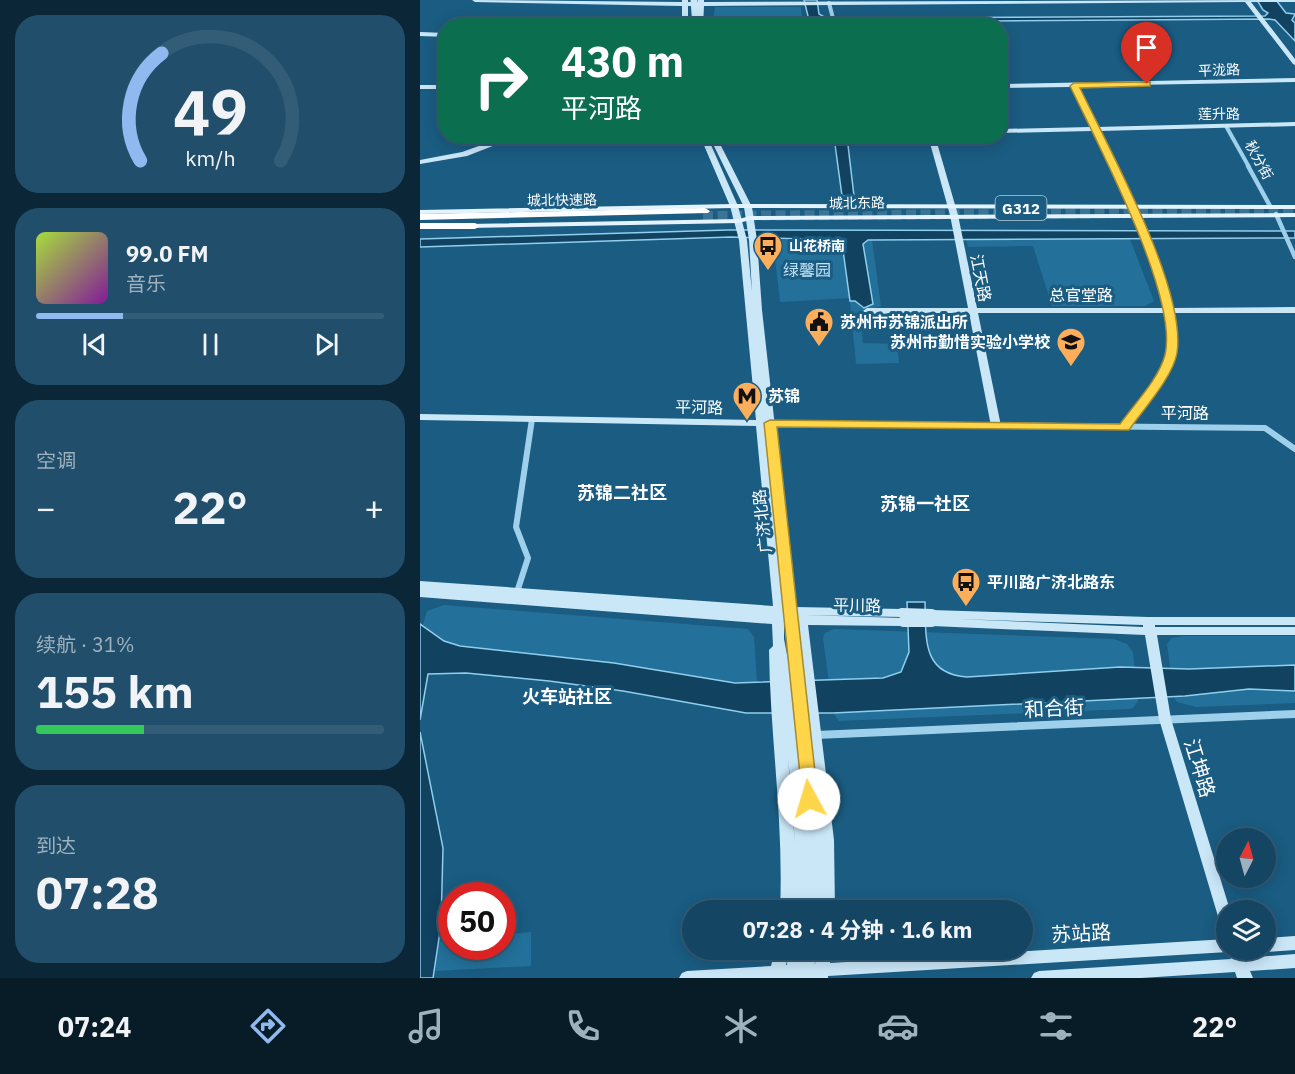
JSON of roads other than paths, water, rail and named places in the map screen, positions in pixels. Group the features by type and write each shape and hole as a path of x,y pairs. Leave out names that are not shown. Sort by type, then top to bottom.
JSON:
{"highway":[{"path":"420,214 481,211"},
{"name":"城北快速路","path":"420,214 704,213 420,225"},
{"path":"420,225 476,226"}],"main road":[{"name":"城北东路","path":"481,211 734,206 953,212"},
{"name":"城北东路","path":"1133,211 1295,207"},
{"name":"城北东路","path":"476,226 740,224 750,218 953,212 1133,211 1295,215"}],"street":[{"path":"475,0 749,0"},
{"path":"637,0 829,3 1295,0"},
{"path":"1246,0 1295,63"},
{"path":"688,18 693,1"},
{"path":"691,18 693,1"},
{"path":"693,1 696,18"},
{"path":"829,3 833,18"},
{"path":"420,34 438,34"},
{"name":"平泷路","path":"1008,84 1295,78"},
{"name":"平泷路","path":"1008,84 1074,86 1295,78"},
{"path":"1074,86 1133,211 1170,310 1171,353 1166,368 1124,428"},
{"path":"420,87 438,87"},
{"name":"莲升路","path":"1008,131 1295,124"},
{"name":"秋分街","path":"1226,126 1270,206"},
{"path":"420,162 464,154 492,144"},
{"name":"广济北路","path":"707,144 748,240"},
{"name":"广济北路","path":"716,144 748,207 750,218 751,228 748,240 799,762 801,900"},
{"name":"江天路","path":"934,144 953,212 996,426"},
{"path":"1276,214 1295,256"},
{"name":"总官堂路","path":"867,311 1295,310"},
{"name":"平河路","path":"420,417 1124,428 1265,428 1295,449"},
{"path":"517,592 528,558 516,527 532,419"},
{"name":"平川路","path":"420,585 517,592 786,619"},
{"name":"平川路","path":"420,593 786,619 932,618 1295,632"},
{"path":"786,619 795,716 787,900"},
{"name":"平川路","path":"1149,626 1295,621"},
{"name":"江坤路","path":"1149,626 1165,719 1220,900"},
{"name":"和合街","path":"815,735 1295,714"},
{"path":"795,716 815,735 829,861 828,900"},
{"name":"广济北路","path":"799,762 815,862 814,900"},
{"path":"1276,944 1295,942"},
{"name":"苏站路","path":"687,978 821,974 1216,947"},
{"path":"782,960 782,976"},
{"path":"782,976 791,960"},
{"path":"805,978 808,960"},
{"path":"1039,978 1243,972 1295,961"}],"tunnel":[{"path":"703,216 1295,212"}],"place":[{"name":"山花桥南","path":"768,272"},
{"name":"苏州市苏锦派出所","path":"819,348"},
{"name":"苏州市勤惜实验小学校","path":"1071,368"},
{"name":"苏锦","path":"747,422"},
{"name":"平川路广济北路东","path":"966,608"}],"district":[{"name":"苏锦二社区","path":"622,492"},
{"name":"苏锦一社区","path":"925,503"},
{"name":"火车站社区","path":"567,696"}],"park label":[{"name":"绿馨园","path":"807,270"}]}
